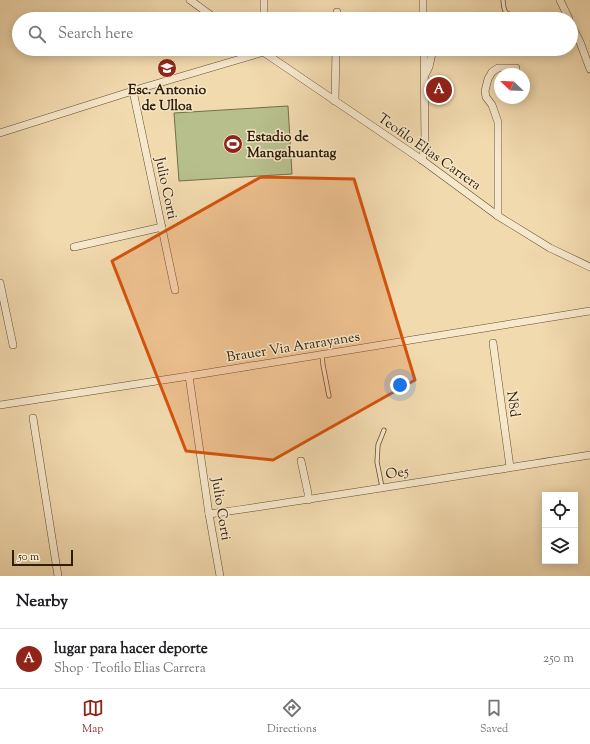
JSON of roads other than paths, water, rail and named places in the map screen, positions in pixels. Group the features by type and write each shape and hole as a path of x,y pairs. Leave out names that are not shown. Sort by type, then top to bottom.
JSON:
{"street":[{"path":"190,0 206,12"},
{"path":"264,0 264,12"},
{"path":"423,0 423,9 425,12"},
{"path":"560,0 566,12"},
{"path":"578,38 590,69"},
{"path":"0,133 243,56"},
{"name":"Teofilo Elias Carrera","path":"271,56 422,160 498,216 550,248 590,267"},
{"path":"335,101 336,56"},
{"path":"422,160 425,146 424,56"},
{"path":"424,77 429,67 431,56"},
{"path":"494,71 488,78 485,91 498,122 498,216"},
{"name":"Julio Corti","path":"133,91 175,290"},
{"path":"74,247 162,227"},
{"path":"0,283 13,345"},
{"name":"Brauer Via Ararayanes","path":"0,405 590,311"},
{"name":"N8d","path":"493,343 510,467"},
{"name":"Julio Corti","path":"188,376 208,514 220,576"},
{"path":"33,418 58,576"},
{"name":"Oe5","path":"208,514 308,500 590,455"},
{"path":"302,461 308,500"}],"lane":[{"path":"503,0 505,12"},
{"path":"322,354 329,396"},
{"path":"382,487 377,462 378,445 384,430"}],"place":[{"name":"Esc. Antonio de Ulloa","path":"167,68"},
{"name":"lugar para hacer deporte","path":"439,90"},
{"name":"Estadio de Mangahuantag","path":"233,144"}]}
